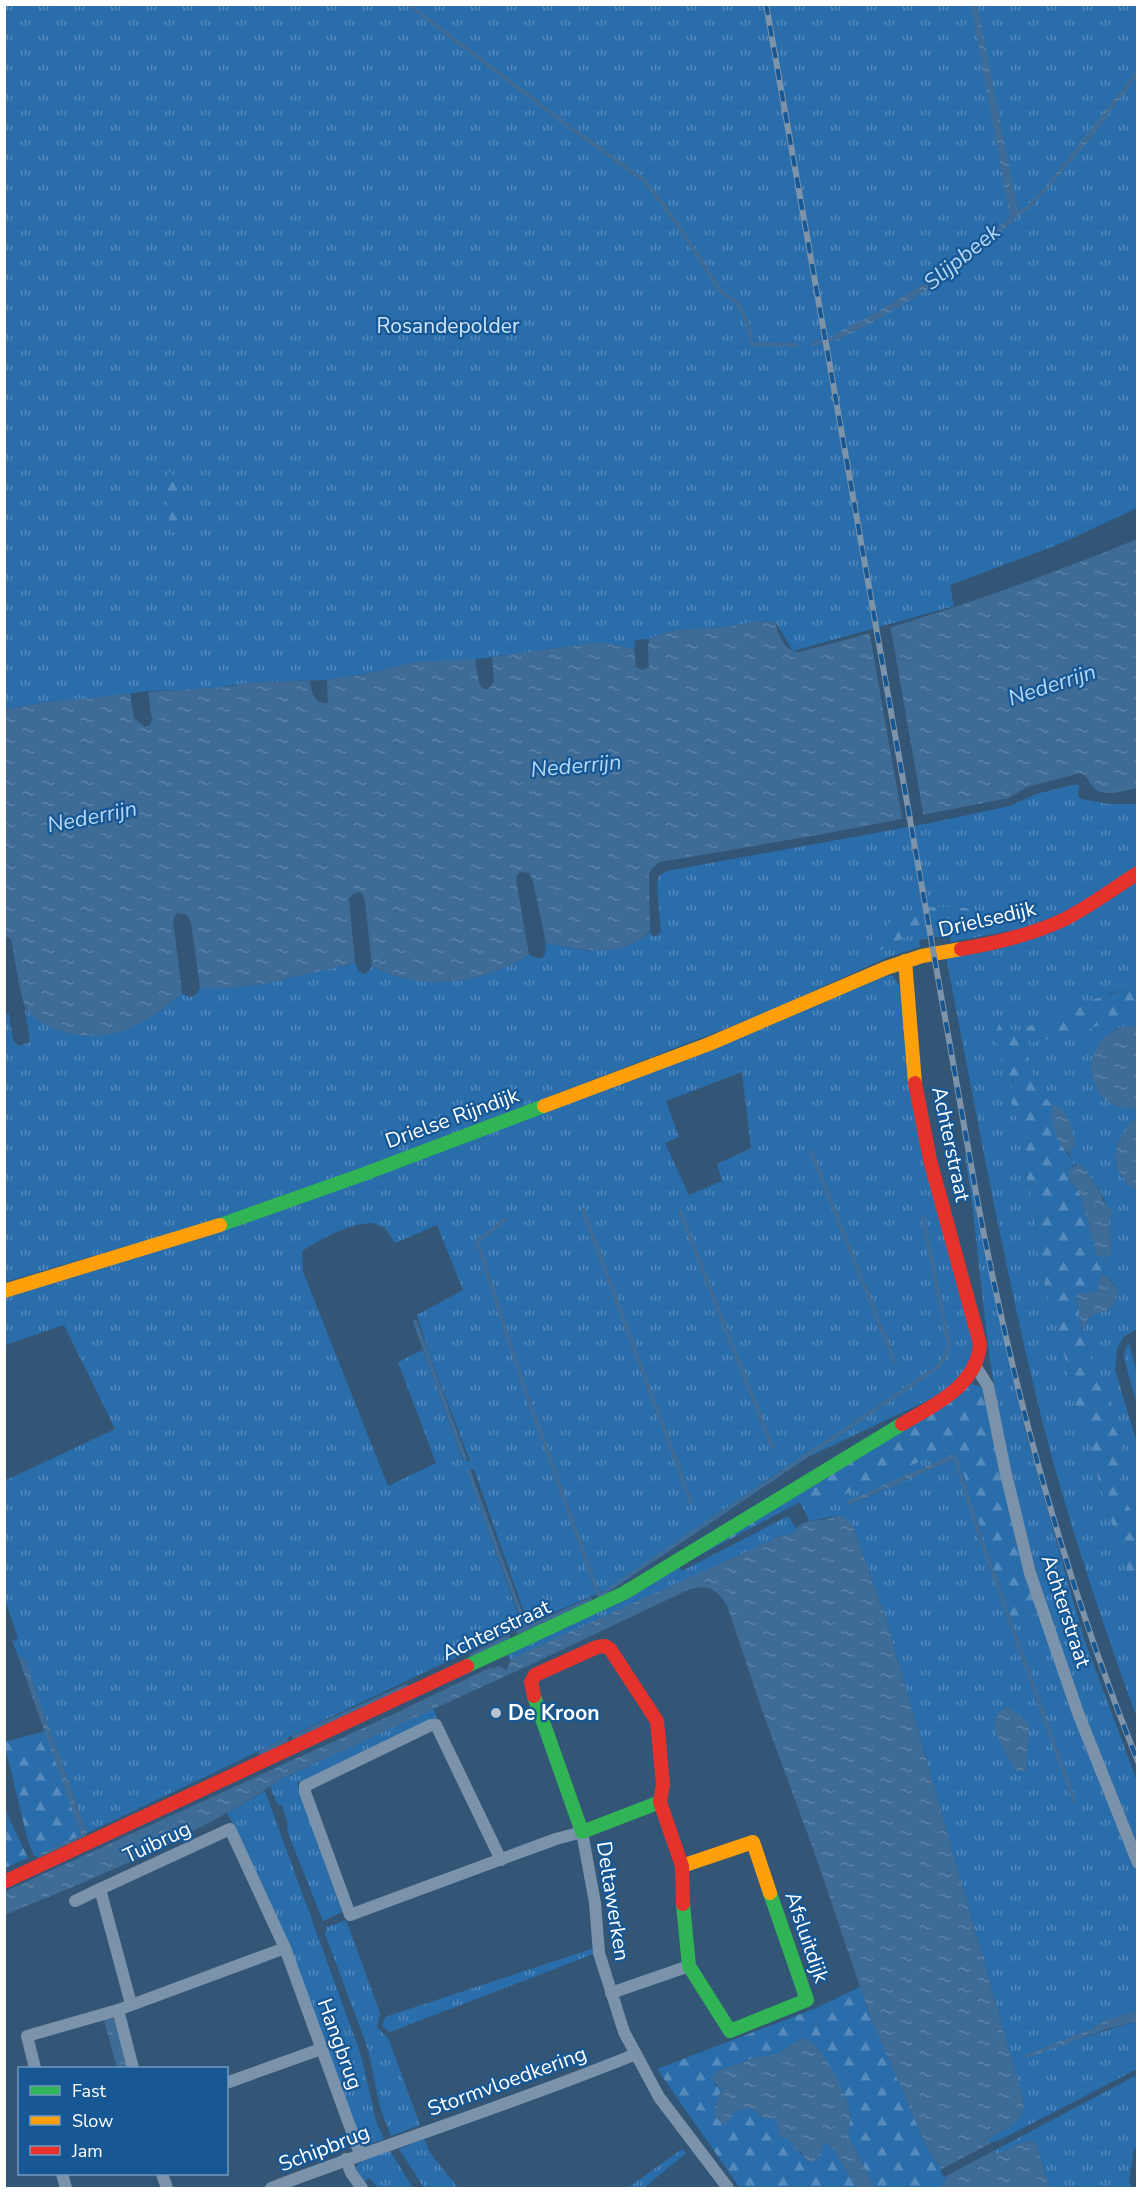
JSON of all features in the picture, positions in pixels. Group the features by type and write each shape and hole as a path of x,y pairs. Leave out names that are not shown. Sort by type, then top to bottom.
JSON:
{"street":[{"name":"Drielsedijk","path":"905,962 922,956 990,944 1036,931 1065,918 1137,873"},
{"name":"Drielse Rijndijk","path":"4,1291 212,1227 353,1178 709,1044 867,975 905,962"},
{"name":"Achterstraat","path":"4,1882 624,1593 948,1396 965,1382 976,1366 980,1345 977,1326 966,1295 929,1157 909,1036 905,962"},
{"name":"Achterstraat","path":"976,1366 988,1386 1005,1470 1030,1573 1078,1713 1137,1863"},
{"path":"605,1646 610,1650 657,1721 663,1784 660,1802 582,1832 531,1682 535,1675 597,1647 605,1646"},
{"name":"Deltawerken","path":"501,1860 438,1728 431,1725 305,1786 305,1792 350,1915 501,1860 556,1839 582,1832 592,1886 599,1953 624,2032 659,2097 728,2188"},
{"name":"Afsluitdijk","path":"660,1802 682,1866 688,1966 730,2031 807,2000 753,1842 682,1866"},
{"name":"Tuibrug","path":"75,1901 230,1829"},
{"name":"Hangbrug","path":"230,1829 285,1948 360,2154"},
{"path":"100,1889 131,2004"},
{"path":"35,2067 27,2037 118,2010 285,1948"},
{"path":"611,1993 688,1966"},
{"path":"118,2010 134,2067"},
{"path":"228,2082 321,2049"},
{"name":"Stormvloedkering","path":"391,2143 579,2078 636,2054"},
{"name":"Schipbrug","path":"271,2188 391,2143"},
{"path":"346,2159 351,2173 362,2188"}],"green space":[{"name":"Rosandepolder","path":"5,5 1137,5 1137,508 1062,543 950,585 954,606 793,651 776,623 759,621 727,627 675,630 649,639 635,640 634,649 594,643 471,660 416,662 362,675 327,680 256,682 208,689 148,691 5,709"},
{"path":"170,471 176,480 183,529 171,533 164,481"},
{"path":"1079,785 1078,796 1081,799 1110,804 1137,804 1137,868 1075,906 1024,928 951,942 950,935 919,940 920,947 888,957 758,1016 343,1176 185,1229 5,1282 4,1015 9,1014 13,1040 19,1046 30,1042 25,1009 52,1028 87,1036 159,1012 182,993 192,996 197,994 200,988 229,988 263,984 355,963 358,971 364,974 372,966 412,980 452,982 472,978 491,973 529,955 542,958 545,954 546,943 589,951 644,937 650,932 653,936 657,936 661,931 657,887 659,876 667,871 930,823 1010,806 1036,794","holes":["931,907 965,908 976,911 977,928 968,927 936,935 935,929 911,934 872,954 868,946 874,937 904,914"]},
{"path":"1137,878 1137,986 1108,994 1086,1030 1137,1011 1137,1026 1114,1030 1094,1058 1091,1070 1096,1085 1110,1102 1123,1108 1137,1108 1137,1118 1122,1135 1117,1145 1116,1155 1121,1175 1137,1191 1137,1329 1123,1337 1117,1349 1115,1370 1137,1443 1137,1531 1120,1485 1082,1330 1091,1317 1111,1308 1117,1294 1112,1281 1103,1275 1105,1258 1111,1253 1109,1221 1104,1198 1079,1164 1074,1165 1069,1153 1072,1151 1053,1105 1038,1093 1021,1031 994,1038 1001,1049 1001,1067 1014,1080 1009,1095 1027,1152 1023,1165 1035,1211 1037,1247 1045,1276 1044,1288 1057,1321 1077,1415 1089,1433 1108,1512 1129,1576 1137,1585 1137,1718 1086,1570 1042,1420 1003,1247 946,957 970,953"},
{"path":"931,907 965,908 976,911 978,928 968,927 936,936 935,929 911,934 872,955 868,946 887,925 912,911"},
{"path":"887,975 893,976 900,987 970,1322 974,1359 947,1391 783,1469 603,1591 528,1624 474,1469 467,1471 522,1626 87,1833 24,1657 20,1656 19,1659 12,1640 15,1641 18,1638 4,1597 4,1481 115,1429 64,1325 5,1345 5,1296","holes":["742,1072 751,1148 717,1164 722,1181 689,1195 665,1143 679,1137 666,1101","372,1223 385,1228 395,1243 437,1225 463,1290 417,1315 429,1354 470,1461 463,1461 423,1350 398,1362 436,1463 388,1486 303,1272 302,1251 344,1229"]},
{"path":"1137,986 1137,1011 1086,1030 1031,1043 1025,1028 1085,1002"},
{"path":"1008,1023 1013,1031 1021,1031 1038,1093 1053,1106 1057,1134 1074,1165 1070,1168 1069,1179 1080,1194 1097,1255 1105,1258 1098,1291 1086,1294 1076,1293 1082,1330 1091,1361 1091,1373 1108,1387 1123,1460 1120,1470 1121,1488 1137,1532 1137,1585 1129,1576 1108,1512 1089,1433 1077,1415 1057,1321 1044,1288 1045,1276 1037,1247 1035,1211 1023,1165 1027,1152 1009,1095 1014,1080 1001,1067 1001,1049 994,1038 999,1024"},
{"path":"966,1152 982,1240 1026,1434 1084,1639 1137,1781 1137,1855 1047,1610 1008,1470 989,1354"},
{"path":"1129,1343 1137,1373 1137,1405 1124,1358"},
{"path":"971,1384 987,1392 1042,1613 1009,1618 955,1446 823,1504 800,1502 687,1562"},
{"path":"955,1445 1009,1618 1042,1613 1137,1871 1137,2011 1107,2020 1091,2029 1024,2056 1137,2021 1137,2069 1002,2139 990,2143 988,2138 1007,2129 1017,2121 1024,2103 886,1619 852,1524 837,1516 809,1521 800,1502 823,1504","holes":["954,1454 956,1458 850,1505 847,1502"]},
{"path":"788,1516 796,1528 791,1536 783,1535 510,1660 507,1653 677,1564 682,1571"},
{"path":"433,1708 437,1718 297,1783 342,1912 323,1921 288,1833 282,1805 278,1805 270,1787 283,1778"},
{"path":"46,1731 81,1835 38,1857 34,1856 28,1841 4,1742"},
{"path":"265,1791 361,2055 376,2121 384,2139 367,2145 362,2143 235,1827 227,1813"},
{"path":"5,1810 28,1858 4,1868"},
{"path":"346,1920 380,2013 377,2027 389,2040 420,2125 391,2136 380,2107 368,2049 325,1934 327,1927"},
{"path":"594,1948 596,1953 390,2032 382,2026 385,2017"},
{"path":"860,1987 870,2016 928,2150 947,2177 940,2188 875,2188 849,2138 847,2131 851,2117 842,2088 818,2048 803,2038 778,2054 750,2059 715,2072 714,2084 722,2089 715,2106 735,2111 751,2108 765,2119 776,2118 797,2149 812,2162 818,2158 823,2144 827,2144 833,2148 857,2188 740,2188 657,2069 814,2009"},
{"path":"1137,2075 1137,2147 1134,2149 1129,2180 1132,2188 1049,2188 1036,2143 1028,2141 997,2154 994,2151"},
{"path":"424,2139 430,2153 458,2188 424,2188 399,2149"},
{"path":"682,2149 686,2153 644,2188 628,2188"},
{"path":"390,2151 413,2188 378,2188 369,2178 362,2183 356,2173 357,2165 370,2157"}],"water":[{"path":"971,5 977,5 1018,211 1026,207 1045,187 1137,70 1137,76 1092,137 1030,209 1022,213 953,274 874,322 837,340 831,340 836,333 870,316 949,269 1010,217"},
{"name":"Nederrijn","path":"1137,539 1137,788 1114,793 1098,791 1080,773 1027,787 1009,798 829,833 660,862 652,868 649,875 650,931 627,946 614,949 587,950 546,943 533,881 529,873 520,872 516,880 529,955 491,973 452,981 412,980 372,966 365,901 361,892 357,892 349,899 355,963 263,984 229,988 200,988 191,922 187,915 177,913 173,920 182,993 141,1023 112,1034 80,1035 43,1024 34,1018 25,1006 11,939 5,936 5,709 47,702 130,694 134,718 145,727 150,725 152,719 148,692 227,687 256,682 310,681 316,700 328,703 327,680 362,675 416,662 475,659 479,683 483,689 488,689 494,682 492,657 604,643 634,649 636,667 642,670 649,667 649,639 675,630 727,627 759,621 775,623 786,646 799,652 885,629 970,602"},
{"path":"1127,1026 1137,1026 1137,1108 1119,1107 1105,1099 1096,1088 1092,1074 1092,1059 1098,1045 1110,1033"},
{"path":"1053,1105 1062,1111 1071,1127 1076,1145 1069,1153 1057,1138 1052,1117"},
{"path":"1137,1118 1137,1191 1121,1175 1116,1155 1121,1135"},
{"path":"1079,1164 1089,1174 1105,1205 1114,1210 1109,1221 1111,1253 1105,1258 1097,1255 1080,1194 1069,1179 1068,1170"},
{"path":"1103,1275 1117,1289 1116,1299 1108,1309 1091,1316 1082,1330 1076,1293 1086,1294 1098,1291 1100,1276"},
{"path":"954,1454 957,1458 849,1505 847,1501"},
{"path":"842,1516 852,1524 886,1619 1024,2103 1017,2121 1007,2129 988,2138 997,2154 1028,2141 1036,2143 1049,2188 940,2188 947,2177 928,2150 870,2016 727,1605 712,1589 703,1587 690,1589 283,1778 251,1799 148,1854 5,1915 4,1892 396,1713 491,1667 492,1669 498,1666 506,1670 512,1658 783,1535 791,1536 806,1522"},
{"path":"19,1656 24,1657 87,1833 38,1858 39,1854 81,1835"},
{"path":"1008,1706 1029,1725 1026,1770 1017,1772 994,1729 997,1714"},
{"path":"1137,2011 1137,2021 1107,2029 1027,2058 1024,2055 1091,2029 1106,2020"},
{"path":"113,2017 128,2067 117,2067 104,2020"},
{"path":"803,2038 810,2041 826,2059 845,2095 850,2115 849,2138 875,2188 857,2188 833,2149 827,2144 823,2144 818,2158 813,2162 807,2161 801,2152 795,2150 791,2141 779,2136 776,2118 765,2119 751,2108 735,2111 726,2126 715,2117 715,2106 722,2089 712,2080 715,2072 750,2059 778,2054"}],"pier":[{"path":"890,624 924,818 903,822 869,630"},
{"path":"993,2142 997,2149 944,2177 940,2170"}],"waterway":[{"path":"408,4 572,129 644,180 679,226 721,292 736,301 747,322 752,344 796,345"},
{"name":"Slijpbeek","path":"813,344 833,339"},
{"path":"811,1152 895,1363"},
{"path":"583,1210 691,1502"},
{"path":"680,1212 772,1447"},
{"path":"602,1594 939,1366 949,1345 923,1218"},
{"path":"505,1220 477,1241 521,1378 599,1596"},
{"path":"415,1322 465,1459"},
{"path":"955,1459 980,1537 1074,1800"},
{"path":"469,1472 526,1628"},
{"path":"518,1632 590,1600"},
{"path":"472,1655 508,1637"},
{"path":"294,1737 406,1686"},
{"path":"261,1753 286,1740"}],"railway":[{"path":"766,4 990,1266 1024,1410 1064,1552 1111,1693 1138,1762"}],"traffic: fast":[{"path":"220,1225 544,1106"},
{"path":"467,1666 624,1593 902,1424"},
{"path":"534,1696 582,1832 660,1802"},
{"path":"683,1904 689,1966 730,2031 807,2000 770,1893"}],"traffic: slow":[{"path":"544,1106 709,1044 886,968 922,956 961,949"},
{"path":"905,961 915,1083"},
{"path":"4,1291 220,1225"},
{"path":"682,1866 753,1842 770,1893"}],"traffic: jam":[{"path":"961,949 1013,938 1063,920 1138,873"},
{"path":"902,1424 952,1393 962,1383 971,1372 980,1344 930,1160 915,1083"},
{"path":"534,1696 531,1682 535,1675 597,1647 605,1646 610,1649 657,1721 663,1784 660,1802 682,1866 683,1904"},
{"path":"4,1882 467,1666"}],"place":[{"name":"De Kroon","path":"496,1713"}]}
